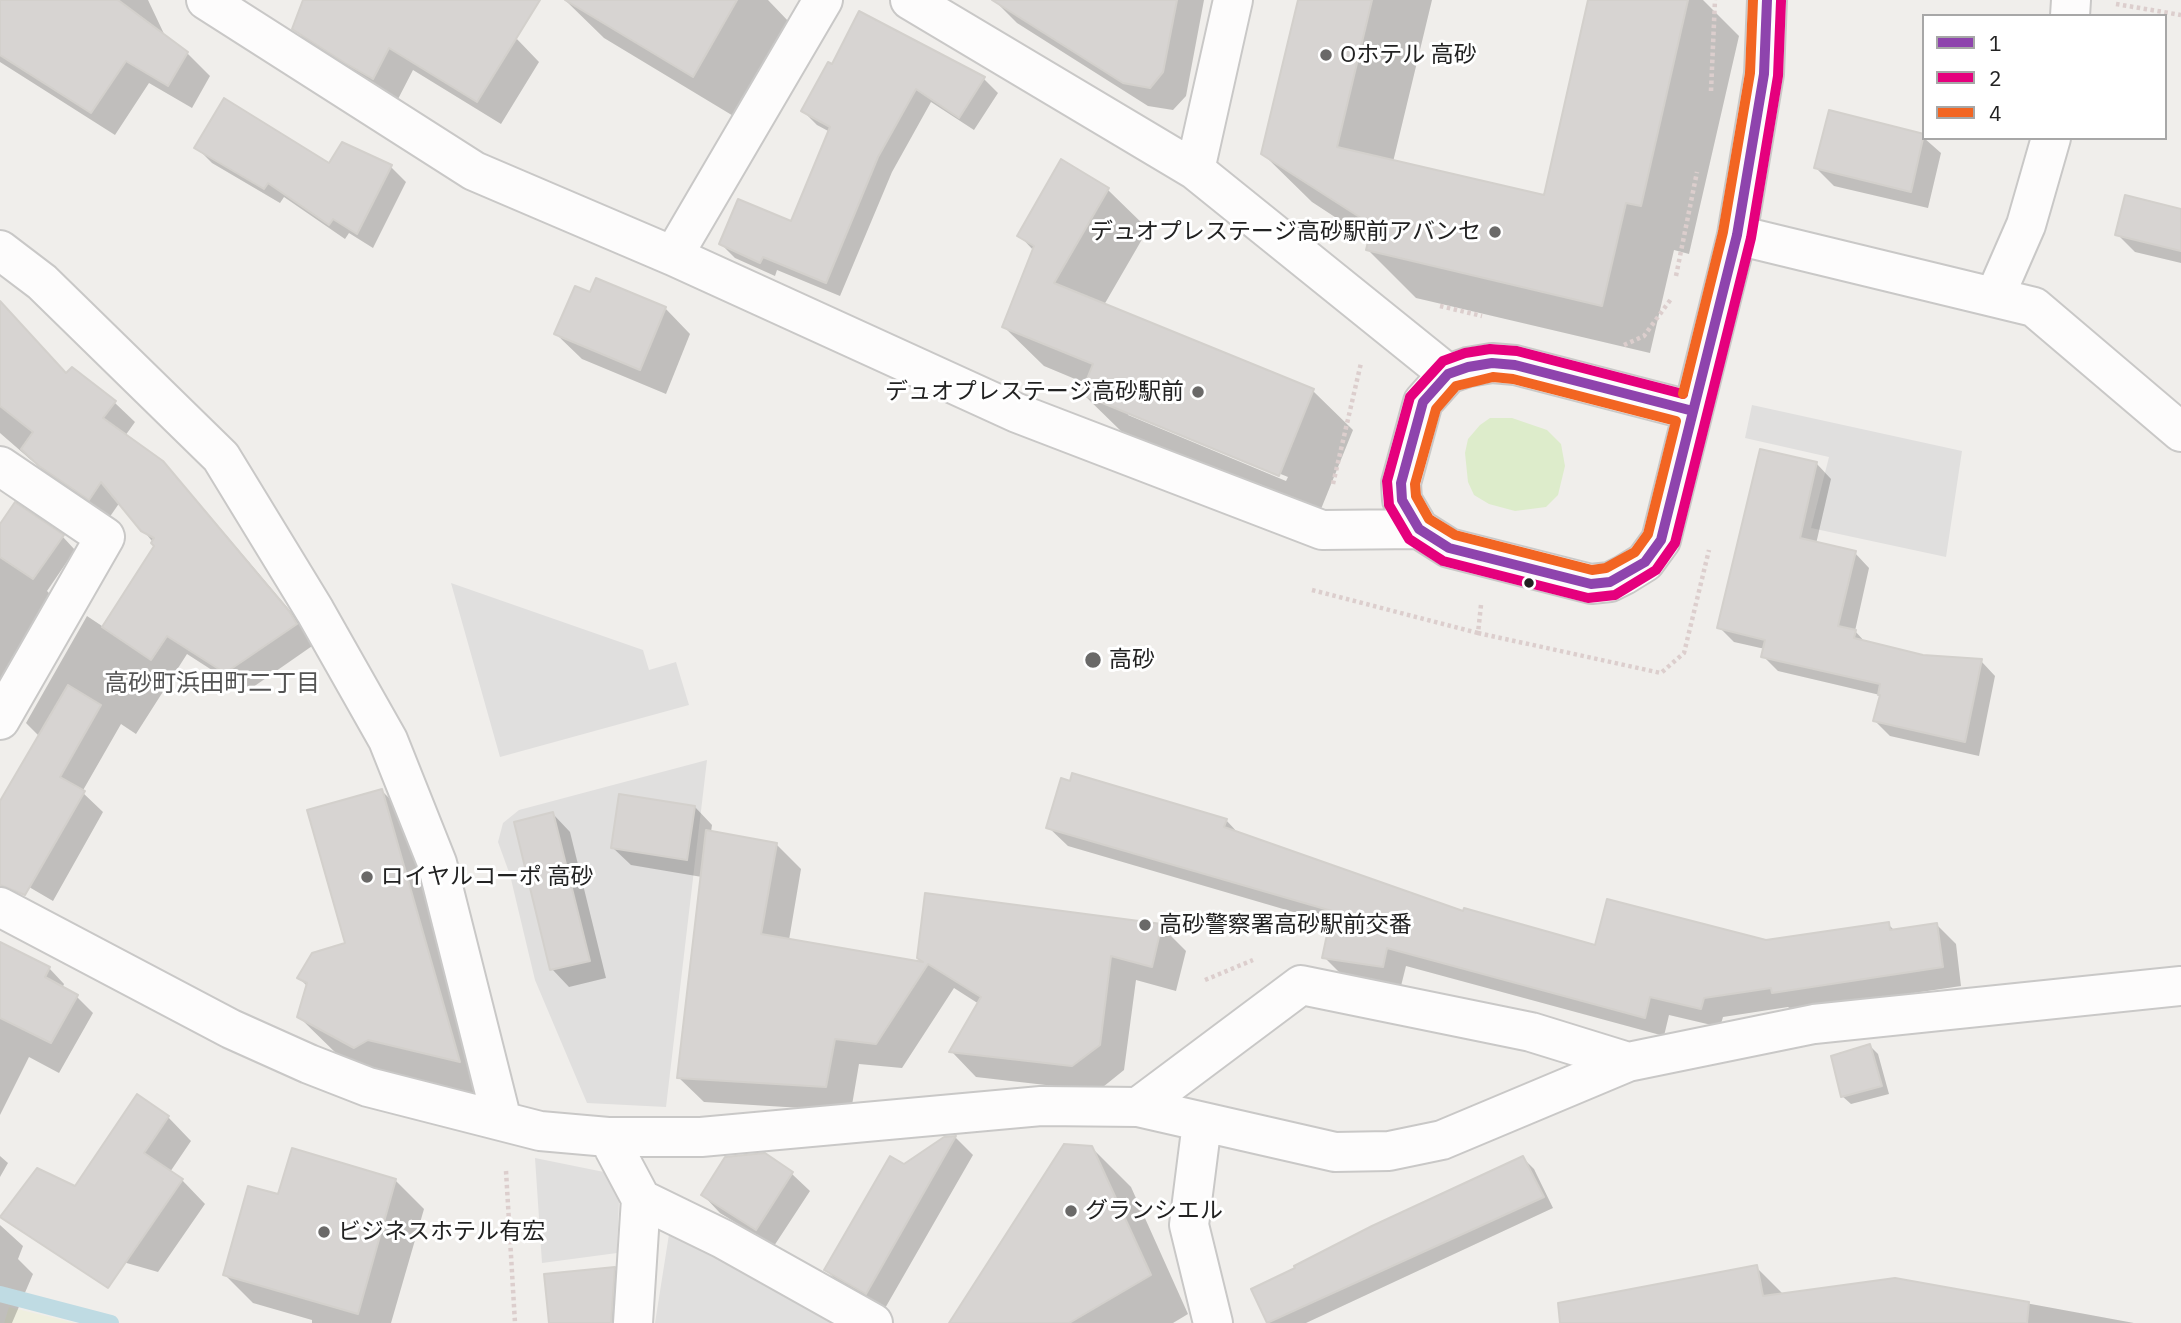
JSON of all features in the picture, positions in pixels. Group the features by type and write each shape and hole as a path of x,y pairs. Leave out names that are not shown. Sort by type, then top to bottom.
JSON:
{"street":[{"path":"673,256 823,0"},
{"path":"909,0 1195,170 1448,374"},
{"path":"1195,170 1233,0"},
{"path":"1693,411 1515,365 1492,363 1468,367 1448,374 1434,386 1423,402 1401,483 1402,500 1419,529 1449,548 1591,584 1610,582 1645,562 1661,540 1737,235 1764,74 1767,0"},
{"path":"230,6 474,171 673,256 1017,413 1322,530 1419,529"},
{"path":"1995,296 2026,225 2050,140"},
{"path":"1737,235 2034,307 2181,432"},
{"path":"0,250 43,282 220,457 315,611 388,740 437,863 502,1121"},
{"path":"0,466 106,537 0,720"},
{"path":"0,907 231,1029 309,1065 368,1087 540,1131 608,1137 701,1137 1041,1106 1138,1107 1335,1152 1389,1151 1442,1140 1628,1062 1814,1024 2181,986"},
{"path":"1138,1107 1301,985 1531,1032 1628,1062"},
{"path":"1202,1123 1189,1225 1213,1323"},
{"path":"608,1137 641,1199 633,1323"},
{"path":"641,1199 723,1239 873,1323"}],"path":[{"path":"1711,94 1715,0"},
{"path":"2081,6 2181,15"},
{"path":"1674,285 1699,162"},
{"path":"1616,347 1644,336 1671,299"},
{"path":"1431,304 1484,316"},
{"path":"1322,530 1363,355"},
{"path":"1312,590 1478,633"},
{"path":"1205,980 1256,958"},
{"path":"502,1121 512,1236 515,1323"}],"green space":[{"path":"1490,418 1512,418 1547,430 1561,444 1565,466 1558,495 1546,507 1515,511 1489,504 1474,495 1468,482 1465,453 1468,439"},
{"path":"9,1307 75,1323 4,1323"}],"shaded area":[{"path":"1752,405 1962,451 1946,557 1811,528 1829,457 1745,438"},
{"path":"451,583 643,650 649,670 676,662 689,705 500,757"},
{"path":"707,760 666,1107 587,1103 535,980 510,875 498,842 503,823 519,810"},
{"path":"535,1158 604,1172 619,1201 617,1253 542,1263"},
{"path":"670,1228 848,1323 655,1323"}],"building":[{"path":"0,0 118,0 188,52 168,86 126,61 91,113 0,55"},
{"path":"303,0 540,0 477,102 389,48 373,79 345,63 292,29"},
{"path":"565,0 737,0 693,77"},
{"path":"992,0 1177,0 1163,72 1150,88 1123,83"},
{"path":"1298,0 1372,0 1337,147 1544,195 1588,0 1688,0 1641,206 1626,203 1602,306 1366,250 1372,225 1261,154"},
{"path":"859,11 985,77 959,118 916,89 878,157 826,283 763,257 760,263 719,244 738,199 791,221 830,127 801,111 828,62 832,64"},
{"path":"224,98 329,163 342,142 392,165 357,234 333,219 329,225 268,183 264,189 194,148"},
{"path":"1829,110 1922,133 1911,192 1814,168"},
{"name":"デュオプレステージ高砂駅前","path":"1061,159 1109,188 1054,283 1314,389 1279,476 1081,394 1093,364 1002,327 1034,246 1017,236"},
{"path":"2125,195 2181,209 2181,251 2115,235"},
{"path":"596,278 666,307 640,370 554,334 575,286 590,292"},
{"path":"0,301 66,373 72,367 116,401 103,418 163,461 297,624 225,673 167,636 151,660 102,627 154,546 151,543 154,538 141,531 101,482 89,500 39,466 21,449 33,432 0,406"},
{"path":"1760,449 1817,462 1800,538 1856,551 1838,626 1856,630 1854,638 1923,655 1982,659 1965,742 1873,721 1880,684 1761,657 1765,640 1717,628"},
{"path":"15,502 64,535 33,579 0,557 0,524"},
{"path":"68,685 101,705 60,777 85,791 25,895 0,885 0,801"},
{"path":"1072,773 1227,819 1224,827 1463,911 1464,908 1595,945 1607,899 1766,940 1889,922 1890,930 1937,923 1943,967 1772,993 1771,988 1704,998 1701,1009 1650,997 1645,1018 1387,948 1383,967 1322,958 1332,911 1046,828 1061,778 1070,781"},
{"name":"ロイヤルコーポ 高砂","path":"382,789 460,1062 368,1040 354,1048 297,1017 307,983 297,978 312,953 345,943 307,810"},
{"path":"619,794 695,806 687,860 611,848"},
{"path":"553,812 590,961 550,970 514,822"},
{"path":"706,830 777,843 761,934 923,962 917,958 925,893 1162,924 1152,967 1111,956 1100,1045 1072,1066 949,1052 981,997 928,964 876,1044 835,1039 826,1087 677,1078"},
{"path":"0,942 50,967 45,977 78,995 51,1043 0,1018"},
{"path":"1870,1044 1882,1086 1841,1097 1831,1056"},
{"path":"137,1094 169,1116 144,1153 183,1179 108,1288 0,1217 37,1168 75,1186"},
{"path":"956,1136 866,1294 824,1270 890,1156 904,1164 944,1137"},
{"name":"グランシエル","path":"1064,1144 1092,1146 1151,1275 1069,1323 949,1323"},
{"path":"292,1148 396,1179 358,1314 223,1275 248,1186 278,1194"},
{"path":"765,1153 793,1172 756,1230 701,1195 725,1157"},
{"path":"1523,1156 1544,1197 1267,1323 1251,1289 1372,1226"},
{"path":"1757,1265 1763,1296 1895,1278 2029,1302 2027,1323 1560,1323 1558,1303"},
{"path":"615,1267 611,1323 549,1323 544,1274"}],"waterway":[{"path":"0,1294 111,1323"}],"transit line":[{"name":"4","path":"1683,394 1723,232 1750,73 1753,0"},
{"name":"1","path":"1693,411 1515,365 1492,363 1468,367 1448,374 1423,402 1401,483 1402,500 1419,529 1449,548 1591,584 1610,582 1645,562 1661,540 1737,235 1764,74 1767,0"},
{"name":"2","path":"1683,394 1517,351 1490,349 1465,353 1443,361 1410,397 1387,481 1389,505 1409,539 1443,561 1588,598 1615,595 1656,570 1675,543 1751,238 1778,76 1781,1"},
{"name":"4","path":"1493,377 1513,379 1676,421 1648,534 1635,552 1606,568 1592,570 1455,535 1429,519 1416,496 1415,484 1436,409 1456,386 1493,377"}],"place":[{"name":"Oホテル 高砂","path":"1326,55"},
{"name":"デュオプレステージ高砂駅前アバンセ","path":"1495,232"},
{"name":"デュオプレステージ高砂駅前","path":"1198,392"},
{"name":"高砂","path":"1093,660"},
{"name":"ロイヤルコーポ 高砂","path":"367,877"},
{"name":"高砂警察署高砂駅前交番","path":"1145,925"},
{"name":"グランシエル","path":"1071,1211"},
{"name":"ビジネスホテル有宏","path":"324,1232"}],"district":[{"name":"高砂町浜田町二丁目","path":"212,684"}]}
